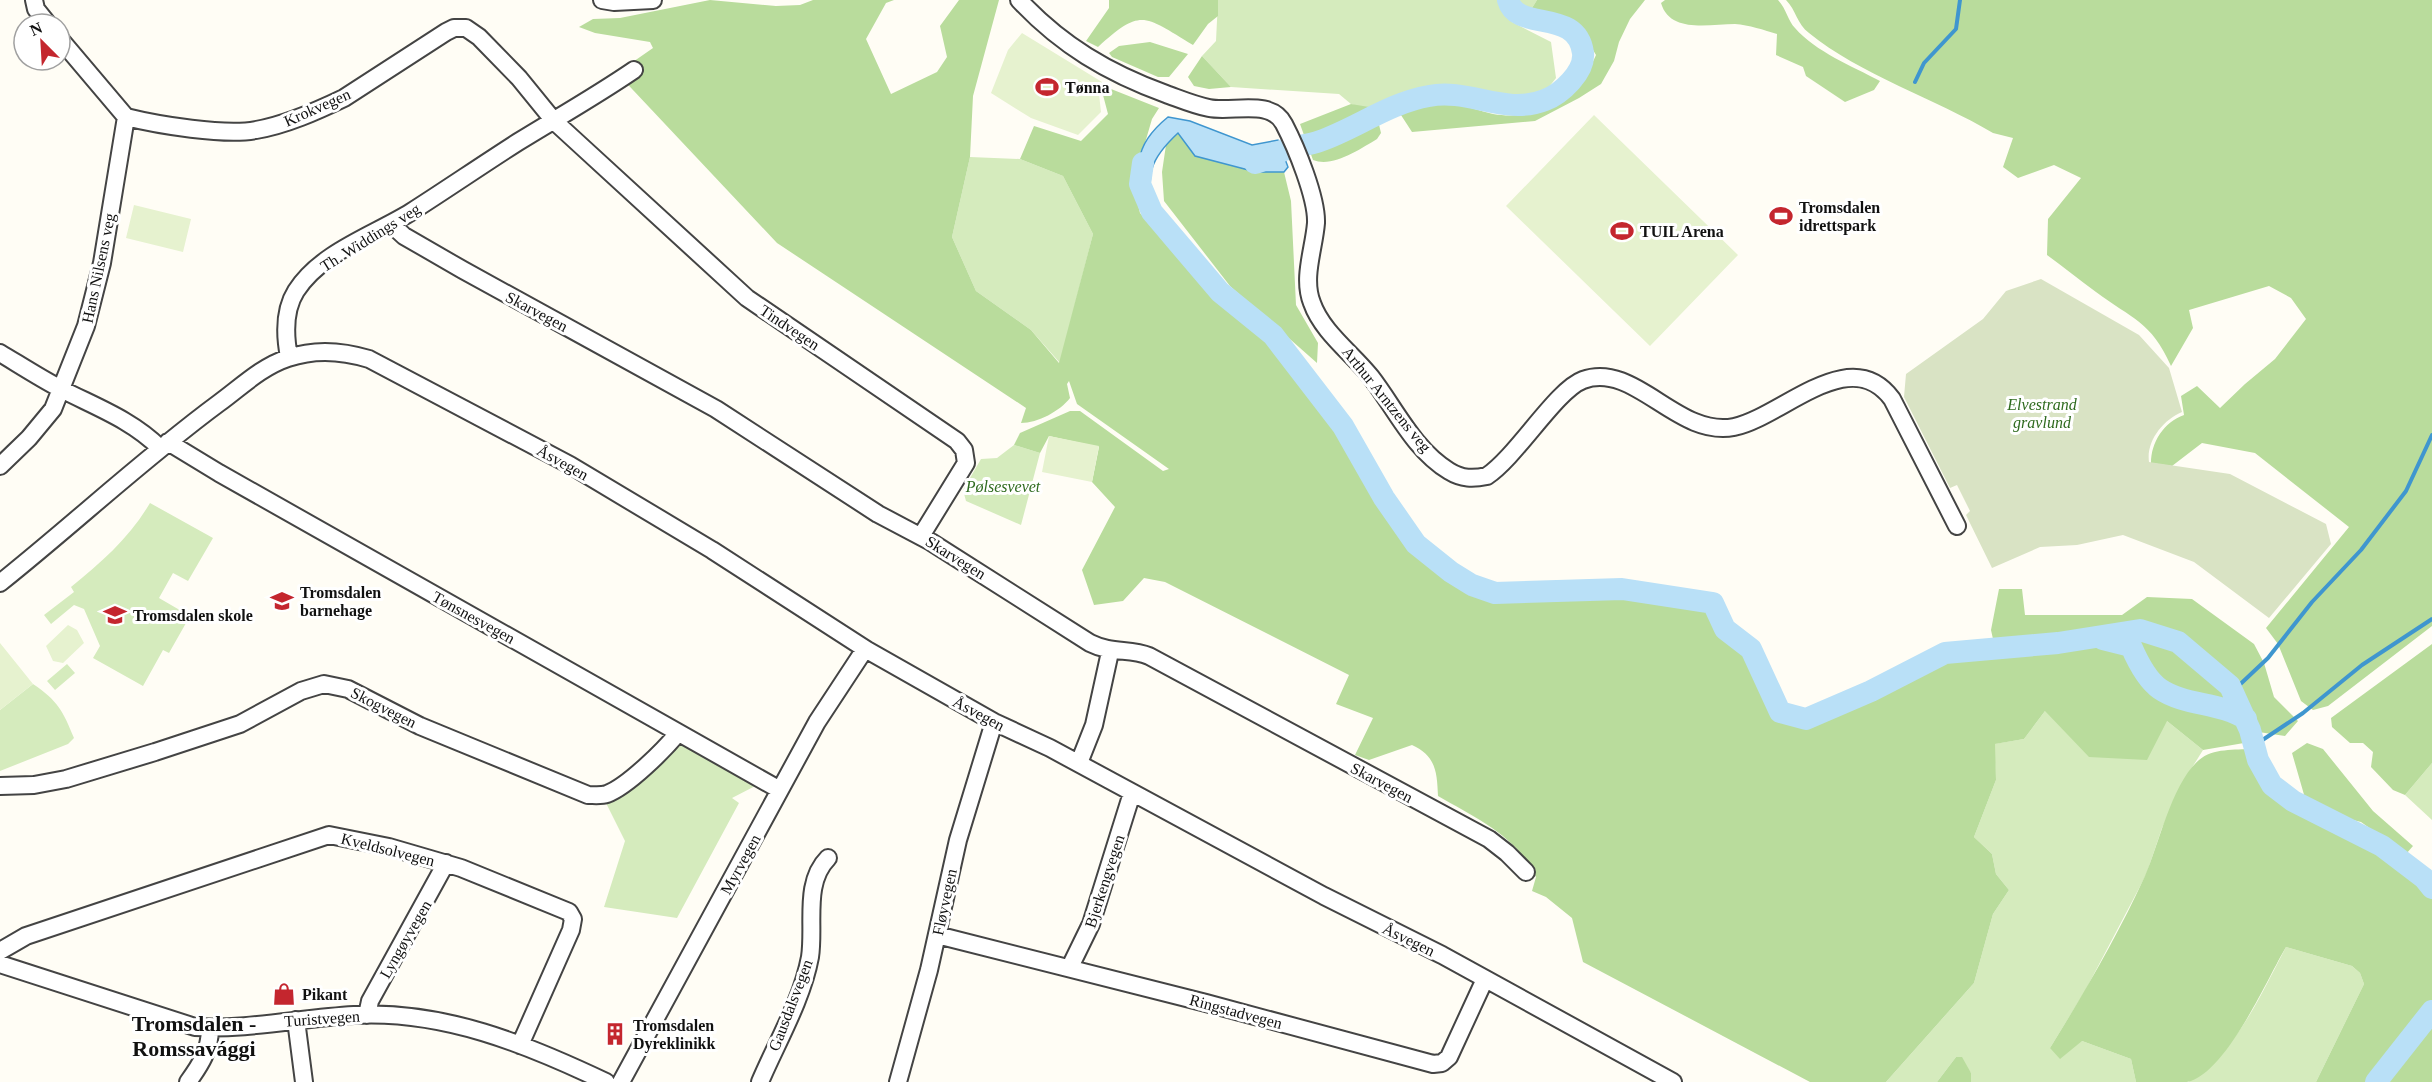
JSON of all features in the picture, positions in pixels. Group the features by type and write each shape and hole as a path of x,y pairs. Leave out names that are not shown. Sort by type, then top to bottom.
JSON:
{"street":[{"path":"602,0 653,0"},
{"name":"Arthur Arntzens veg","path":"1019,0 1064,42 1107,70 1198,106 1220,110 1256,109 1271,111 1278,116 1286,129 1316,211 1308,287 1319,317 1370,375 1419,444 1446,470 1458,476 1473,479 1487,476 1496,470 1568,391 1582,380 1595,377 1607,376 1687,421 1703,427 1720,429 1754,421 1814,389 1837,380 1860,377 1872,380 1884,388 1892,399 1957,526"},
{"name":"Krokvegen","path":"126,117 236,132 266,128 344,98 416,50 454,28 461,28 471,30 484,42 554,121"},
{"path":"72,53 126,117"},
{"name":"Th. Widdings veg","path":"289,357 286,332 292,298 301,285 333,257 391,224 634,70"},
{"name":"Hans Nilsens veg","path":"0,466 53,409 86,326 95,296 126,117"},
{"name":"Tindvegen","path":"554,121 747,298 957,441 964,450 966,463 921,536"},
{"name":"Skarvegen","path":"391,224 404,236 473,276 708,404 878,514 921,536 1084,640 1110,652 1136,652 1149,656 1489,839 1508,853 1526,872"},
{"name":"Åsvegen","path":"289,357 329,352 361,356 375,361 580,471 712,550 865,649 994,722 1079,763 1673,1082"},
{"name":"Tønsnesvegen","path":"0,353 61,389 114,414 148,436 219,473 780,790"},
{"path":"0,583 164,445 261,371 289,357"},
{"name":"Myrvegen","path":"621,1082 817,722 865,649"},
{"path":"1079,763 1094,725 1110,652"},
{"name":"Skogvegen","path":"0,786 34,785 66,779 155,752 240,724 301,691 324,684 348,689 420,726 588,795 612,792 660,753 678,733"},
{"name":"Fløyvegen","path":"898,1082 937,935 958,840 994,722"},
{"name":"Bjerkengvegen","path":"1070,967 1091,924 1132,793"},
{"name":"Kveldsolvegen","path":"0,951 26,936 108,907 329,835 389,847 446,863 553,903 571,914 572,924 567,940 520,1045"},
{"name":"Gausdalsvegen","path":"760,1082 805,974 812,942 814,889 820,869 828,858"},
{"name":"Lyngøyvegen","path":"367,1015 370,1001 446,863"},
{"name":"Ringstadvegen","path":"937,935 1070,967 1433,1064 1442,1063 1450,1055 1485,979"},
{"name":"Turistvegen","path":"0,964 185,1024 210,1028 367,1015 418,1017 454,1024 520,1045 606,1082"},
{"path":"296,1020 304,1082"},
{"path":"188,1082 206,1055 210,1044 210,1028"}],"green space":[{"path":"710,0 776,6 800,5 813,0 894,0 886,3 866,39 891,94 937,72 947,57 940,26 959,0 999,0 973,96 970,157 952,237 976,291 1031,330 1059,363 1093,234 1063,176 1020,159 1034,126 1081,141 1108,114 1103,95 1106,87 1159,108 1152,119 1133,184 1140,213 1215,300 1264,339 1306,388 1339,430 1417,544 1473,586 1496,594 1623,589 1714,604 1726,629 1752,649 1781,713 1807,720 1872,692 1946,654 1995,648 1991,630 1999,589 2022,589 2025,615 2122,615 2147,597 2192,599 2254,644 2264,663 2274,697 2298,721 2285,736 2252,731 2244,743 2203,750 2167,721 2147,760 2089,757 2045,711 2024,739 1995,744 1996,780 1974,837 1992,854 1996,874 2009,890 1993,914 1974,983 1886,1082 1810,1082 1583,962 1572,918 1546,897 1532,891 1536,877 1528,863 1507,839 1481,820 1438,796 1436,772 1426,754 1412,745 1369,760 1355,755 1373,718 1336,704 1349,675 1165,582 1144,578 1123,601 1094,605 1082,570 1115,507 1092,482 1099,447 1049,436 1040,453 1014,445 1020,433 1070,411 1080,411 1163,471 1169,469 1077,404 1069,381 1067,384 1070,398 1061,407 1041,419 1021,423 1026,408 777,243 617,73 653,48 650,42 595,33 579,27 593,19 620,18"},
{"path":"1109,0 1218,0 1218,16 1208,24 1193,45 1164,27 1144,20 1134,21 1125,26 1098,47 1086,41 1109,8"},
{"path":"1218,0 1537,0 1532,8 1512,22 1551,42 1556,78 1549,87 1520,99 1448,84 1403,92 1375,108 1363,108 1351,104 1339,94 1231,87 1202,56 1216,41"},
{"path":"1537,0 1645,0 1630,19 1619,42 1614,61 1601,84 1579,98 1535,121 1412,132 1399,112 1446,103 1493,114 1526,114 1555,103 1579,83 1596,55 1583,34 1571,22 1556,14 1532,8"},
{"path":"1665,0 1778,0 1793,25 1804,37 1835,58 1880,81 1874,90 1845,102 1806,76 1803,67 1776,55 1777,34 1735,24 1703,26 1682,23 1666,13 1661,3"},
{"path":"1786,0 2432,0 2432,626 2328,706 2313,710 2301,701 2278,644 2266,628 2349,527 2255,453 2202,443 2172,466 2151,463 2153,448 2160,434 2170,422 2184,415 2181,396 2197,386 2220,408 2275,359 2306,319 2291,298 2269,286 2189,310 2193,328 2171,366 2156,339 2140,322 2047,255 2048,219 2081,178 2054,165 2018,178 2003,167 2013,138 1993,133 1874,74 1829,48 1805,29"},
{"name":"Tønna","path":"1022,33 1102,82 1099,94 1101,112 1078,135 1031,118 991,93 1008,50"},
{"path":"1150,42 1188,54 1169,77 1158,77 1112,57 1109,53 1119,46"},
{"path":"1202,56 1231,87 1209,89 1194,86 1188,77"},
{"path":"1351,104 1375,108 1381,133 1377,139 1338,160 1321,162 1313,160 1300,124"},
{"name":"TUIL Arena","path":"1594,115 1738,255 1650,346 1506,206"},
{"path":"1179,132 1256,172 1284,172 1291,201 1296,305 1318,343 1317,363 1230,286 1164,201 1162,172 1166,145"},
{"path":"970,157 1020,159 1063,176 1093,234 1060,363 1031,330 976,291 952,237"},
{"path":"134,205 191,219 183,252 126,238"},
{"name":"Elvestrand gravlund","path":"2041,279 2139,335 2169,368 2182,412 2168,420 2157,432 2150,446 2149,462 2230,474 2326,524 2331,544 2269,618 2194,562 2123,535 2077,545 2040,547 1992,568 1966,515 1970,511 1957,485 1950,488 1904,397 1906,374 1983,319 2006,291"},
{"path":"1049,436 1099,446 1092,482 1042,472"},
{"name":"Pølsesvevet","path":"1014,445 1040,453 1021,525 966,501 963,490 981,459 997,458"},
{"path":"150,503 213,538 188,581 173,573 159,598 190,616 169,653 163,650 143,686 93,658 100,646 84,609 74,605 51,624 44,615 74,592 71,587 115,548 134,527"},
{"path":"68,625 77,630 84,643 63,663 53,661 46,646"},
{"path":"0,643 33,684 0,710"},
{"path":"2432,644 2432,763 2405,795 2393,790 2371,767 2373,752 2363,743 2350,743 2332,727 2331,718"},
{"path":"67,664 75,673 55,690 47,681"},
{"path":"33,684 59,707 74,738 68,744 0,771 0,710"},
{"path":"2045,711 2167,721 2203,750 2183,782 2162,828 2146,875 2085,991 2050,1048 2082,1041 2131,1059 2136,1082 1971,1082 1971,1073 1956,1057 1937,1082 1886,1082 1974,983 1993,914 2009,890 1996,874 1992,854 1974,837 1996,780 1994,744 2024,739"},
{"path":"681,739 761,783 732,798 739,803 677,918 604,907 625,841 604,799"},
{"path":"2307,743 2323,749 2373,811 2413,846 2406,854 2361,822 2329,814 2305,798 2292,753"},
{"path":"2252,749 2273,785 2294,802 2384,847 2426,878 2432,887 2432,1082 2316,1082 2364,984 2360,973 2352,966 2286,947 2257,1002 2230,1044 2202,1075 2187,1082 2136,1082 2131,1059 2082,1041 2060,1059 2050,1048 2124,920 2145,876 2181,783 2199,760 2211,753"},
{"path":"2432,763 2432,820 2405,795"},
{"path":"2286,947 2352,966 2360,973 2364,984 2316,1082 2188,1082 2221,1054 2234,1038 2256,1004"},
{"path":"1956,1057 1962,1057 1971,1073 1971,1082 1937,1082"}],"water":[{"path":"1168,117 1190,121 1252,145 1278,140 1288,167 1284,172 1256,172 1195,156 1178,133 1161,151 1152,168 1150,187 1152,212 1139,172 1139,160 1147,139"}],"waterway":[{"path":"1255,163 1284,150 1334,136 1414,99 1444,95 1516,105 1545,100 1558,93 1576,75 1583,60 1578,39 1570,30 1559,25 1523,16 1514,10 1508,0"},
{"path":"1915,82 1924,63 1956,29 1960,0"},
{"path":"1143,163 1140,184 1152,212 1220,292 1273,335 1343,426 1384,498 1416,544 1451,572 1472,585 1495,593 1622,589 1713,603 1725,629 1751,649 1780,712 1806,719 1871,691 1945,653 2058,643 2140,630 2178,642 2230,686 2250,730 2258,760 2272,785 2293,801 2382,846 2424,878 2432,888"},
{"path":"2233,691 2268,658 2312,602 2361,550 2406,491 2432,435"},
{"path":"2254,743 2261,741 2303,713 2362,665 2432,619"},
{"path":"2103,639 2131,646 2147,675 2160,689 2180,698 2225,710 2246,719"},
{"path":"2376,1082 2432,1011"}],"place":[{"name":"Tønna","path":"1047,87"},
{"name":"Tromsdalen idrettspark","path":"1781,216"},
{"name":"TUIL Arena","path":"1622,231"},
{"name":"Tromsdalen barnehage","path":"282,601"},
{"name":"Tromsdalen skole","path":"115,615"},
{"name":"Pikant","path":"284,994"},
{"name":"Tromsdalen Dyreklinikk","path":"615,1034"}],"district":[{"name":"Tromsdalen - Romssavággi","path":"194,1036"}]}
